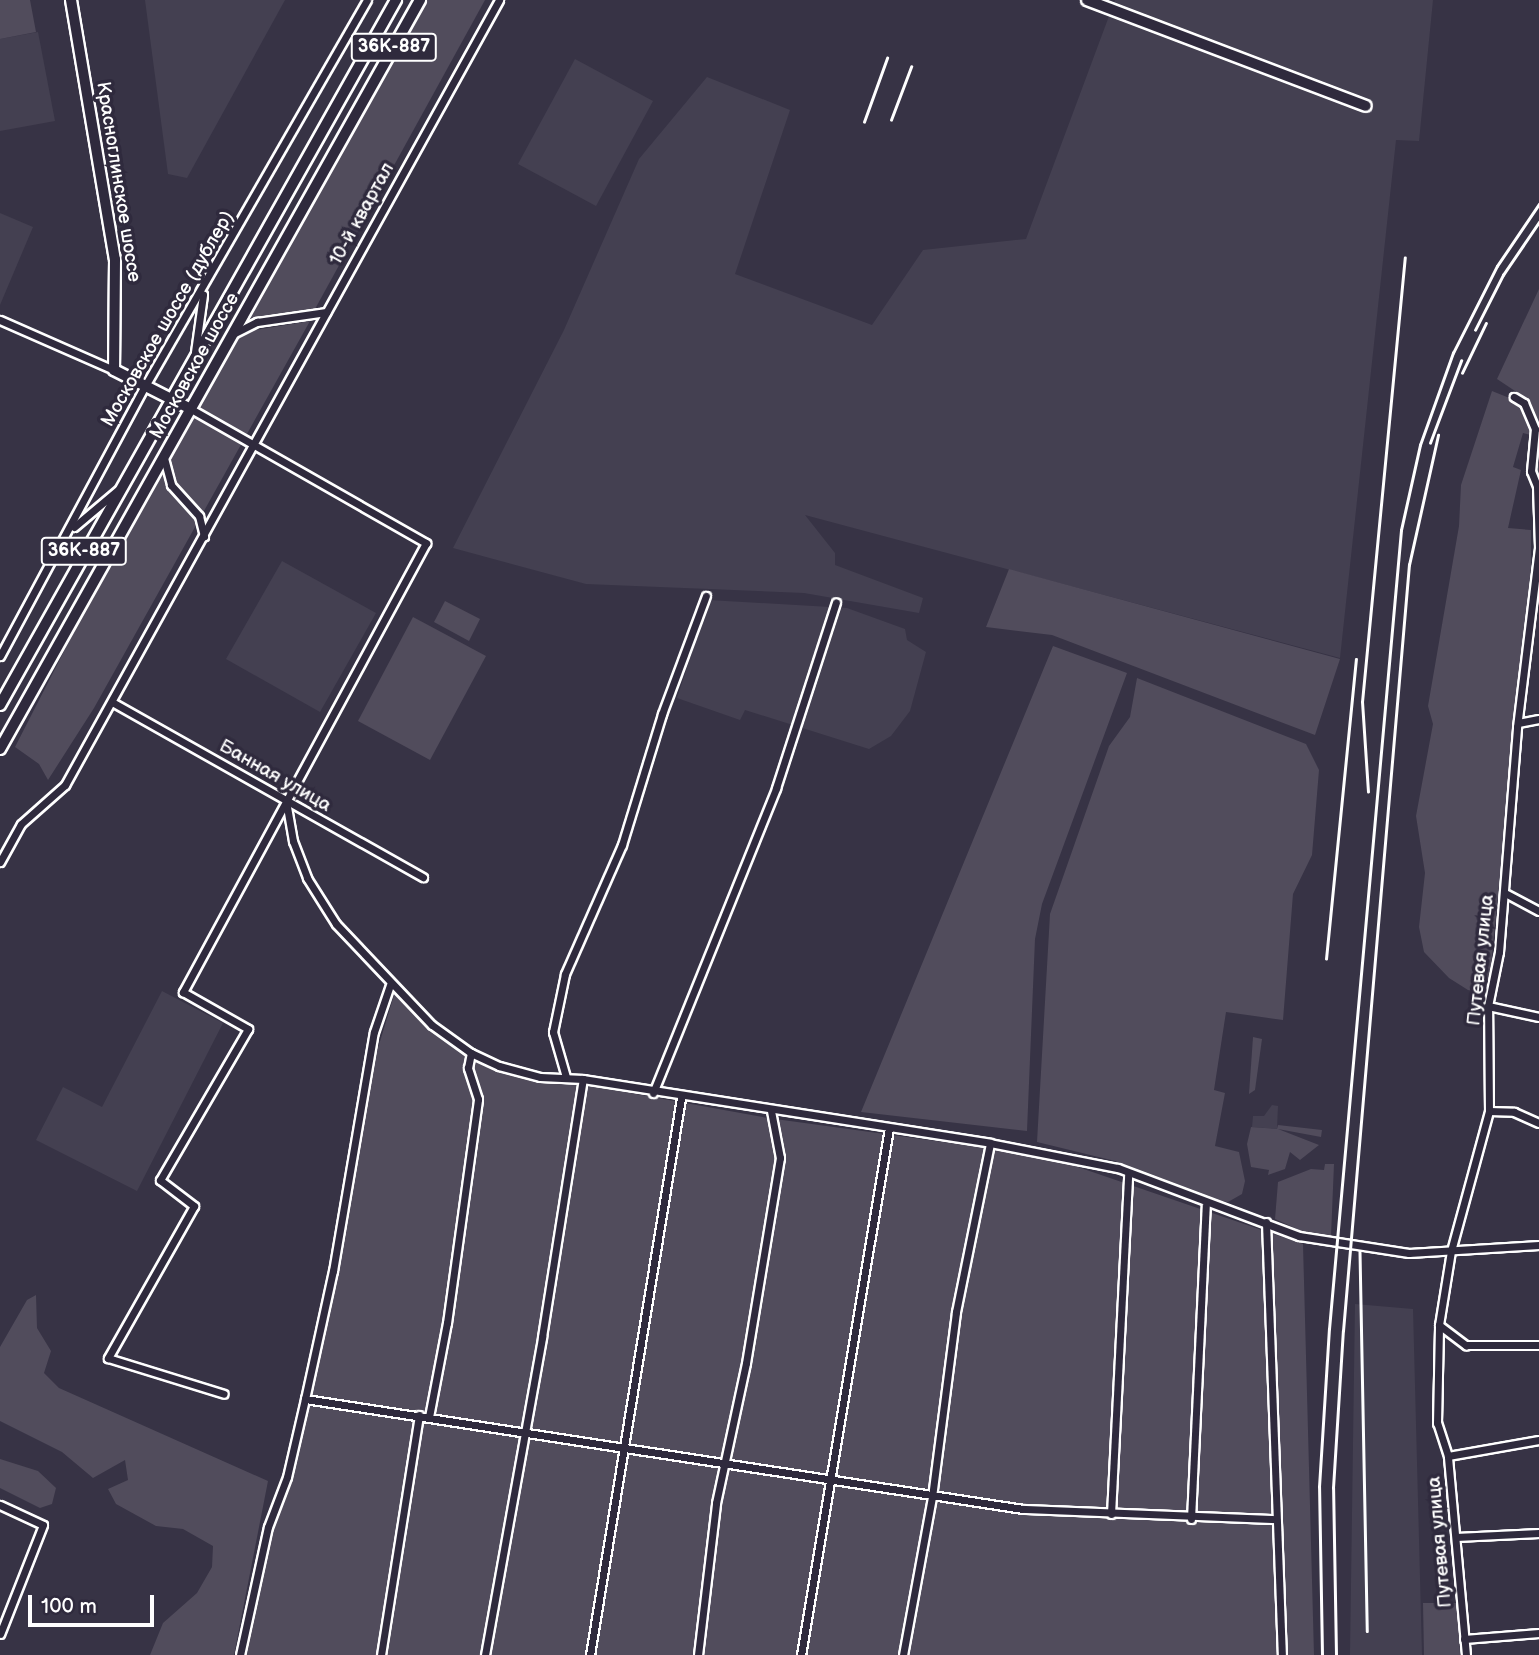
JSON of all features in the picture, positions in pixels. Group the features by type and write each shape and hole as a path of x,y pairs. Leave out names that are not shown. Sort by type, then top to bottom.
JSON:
{"main road":[{"name":"Красноглинское шоссе","path":"71,0 115,259 114,370"},
{"name":"Московское шоссе","path":"0,705 118,490 396,0"},
{"name":"Московское шоссе","path":"0,749 420,0"},
{"path":"114,370 191,409"}],"street":[{"name":"Московское шоссе (дублер)","path":"0,656 3,645 71,530 145,386 204,290 367,0"},
{"name":"10-й квартал","path":"0,862 21,824 65,785 256,444 499,0"},
{"path":"1087,0 1366,106"},
{"path":"195,355 204,290"},
{"path":"235,334 257,322 326,312"},
{"path":"0,320 114,370"},
{"name":"Путевая улица","path":"1466,1655 1448,1455 1437,1423 1439,1325 1451,1251 1489,1111 1488,1006 1505,893 1518,723 1535,622 1539,547 1538,486 1531,471 1535,429 1524,402 1514,397"},
{"path":"191,409 426,544 183,992 248,1030 160,1180 194,1206 108,1358 224,1394"},
{"path":"163,458 171,485 199,516 204,536"},
{"path":"71,530 118,490"},
{"path":"566,1077 553,1032 565,974 622,845 662,714 706,596"},
{"path":"653,1093 776,788 836,602"},
{"name":"Банная улица","path":"112,702 423,877"},
{"path":"1518,723 1539,719"},
{"path":"286,802 293,841 307,878 336,924 390,985 471,1053 540,1077 583,1079 681,1098 990,1143 1128,1173 1206,1205 1266,1222 1299,1237 1409,1254 1539,1245"},
{"path":"1505,893 1539,911"},
{"path":"240,1655 268,1527 287,1476 305,1399 333,1271 374,1032 390,985"},
{"path":"1488,1006 1539,1017"},
{"path":"429,1417 447,1323 478,1099 468,1068 471,1053"},
{"path":"485,1655 583,1079"},
{"path":"590,1655 681,1098"},
{"path":"698,1655 716,1503 779,1158 771,1111"},
{"path":"1489,1111 1514,1112 1539,1123"},
{"path":"801,1655 889,1128"},
{"path":"903,1655 932,1497 956,1312 990,1143"},
{"path":"1111,1514 1128,1173"},
{"path":"1191,1518 1206,1205"},
{"path":"1266,1222 1274,1519 1282,1655"},
{"path":"1439,1325 1466,1345 1539,1345"},
{"path":"305,1399 523,1430 932,1497 1111,1514 1274,1519"},
{"path":"381,1655 419,1416"},
{"path":"1448,1455 1539,1440"},
{"path":"0,1504 43,1525 0,1634"},
{"path":"1456,1537 1539,1533"},
{"path":"1464,1639 1539,1633"}],"shaded area":[{"path":"0,0 30,0 36,32 0,39"},
{"path":"145,0 285,0 187,178 168,174"},
{"path":"420,0 485,0 315,309 242,319"},
{"path":"1115,0 1433,0 1419,141 1396,140 1340,658 805,515 835,553 835,565 923,598 919,613 804,593 586,584 453,548 564,330 639,159 707,77 790,110 735,274 872,325 923,250 1026,239"},
{"path":"38,32 55,121 0,131 0,39"},
{"path":"575,59 653,101 596,206 518,164"},
{"path":"0,213 33,227 0,305"},
{"path":"1539,289 1539,476 1535,470 1537,423 1521,395 1497,379"},
{"path":"310,321 94,708 48,780 39,764 15,747 163,458 231,341 249,331"},
{"path":"1492,391 1517,401 1531,435 1523,433 1513,467 1521,470 1508,528 1531,530 1531,567 1488,995 1468,990 1449,978 1424,952 1419,927 1425,873 1416,816 1433,724 1428,706 1459,526 1461,485"},
{"path":"282,561 376,613 320,712 226,659"},
{"path":"1009,569 1340,659 1315,735 1052,635 986,627"},
{"path":"709,600 847,608 905,629 907,640 926,652 910,711 891,736 869,749 745,710 740,720 677,698"},
{"path":"445,601 480,619 469,641 434,622"},
{"path":"413,617 486,656 430,760 358,721"},
{"path":"1053,646 1127,673 1042,904 1035,939 1027,1131 861,1112"},
{"path":"1137,678 1306,744 1319,770 1312,855 1293,894 1283,1020 1226,1012 1214,1090 1225,1093 1215,1146 1239,1152 1245,1181 1242,1194 1228,1202 1213,1200 1115,1161 1037,1142 1050,914 1109,746 1130,717"},
{"path":"162,991 223,1023 137,1191 36,1140 63,1087 102,1107"},
{"path":"395,992 429,1028 470,1058 520,1073 768,1118 987,1148 1072,1165 1303,1244 1314,1655 242,1655 274,1517 295,1461 343,1229 364,1094"},
{"path":"1253,1037 1262,1039 1255,1090 1249,1094"},
{"path":"1272,1105 1278,1106 1277,1129 1252,1127 1253,1116 1264,1116"},
{"path":"1278,1125 1322,1130 1321,1137 1278,1129 1319,1145 1300,1160 1290,1152 1285,1169 1268,1175 1269,1170 1251,1167 1247,1144 1251,1127 1277,1129"},
{"path":"1325,1164 1334,1164 1331,1236 1306,1233 1275,1219 1278,1182 1311,1169 1324,1170"},
{"path":"36,1295 37,1328 51,1351 44,1373 59,1388 268,1481 234,1655 150,1655 163,1623 197,1593 212,1567 213,1546 183,1529 156,1526 116,1504 108,1489 128,1480 125,1460 93,1478 62,1452 0,1421 0,1347 27,1300"},
{"path":"1355,1304 1413,1309 1422,1655 1350,1655"},
{"path":"0,1459 38,1471 56,1488 52,1504 40,1508 0,1488"},
{"path":"1423,1603 1458,1603 1460,1655 1424,1655"}],"railway":[{"path":"864,122 887,58"},
{"path":"891,120 911,67"},
{"path":"1322,1655 1319,1487 1329,1329 1401,530 1420,445 1453,353 1497,266 1539,204"},
{"path":"1475,330 1503,275 1539,222"},
{"path":"1368,792 1362,702 1405,258"},
{"path":"1462,373 1486,323"},
{"path":"1430,443 1461,361"},
{"path":"1336,1655 1333,1488 1343,1331 1409,565 1438,435"},
{"path":"1326,959 1356,659"},
{"path":"1360,1252 1367,1631"}]}
